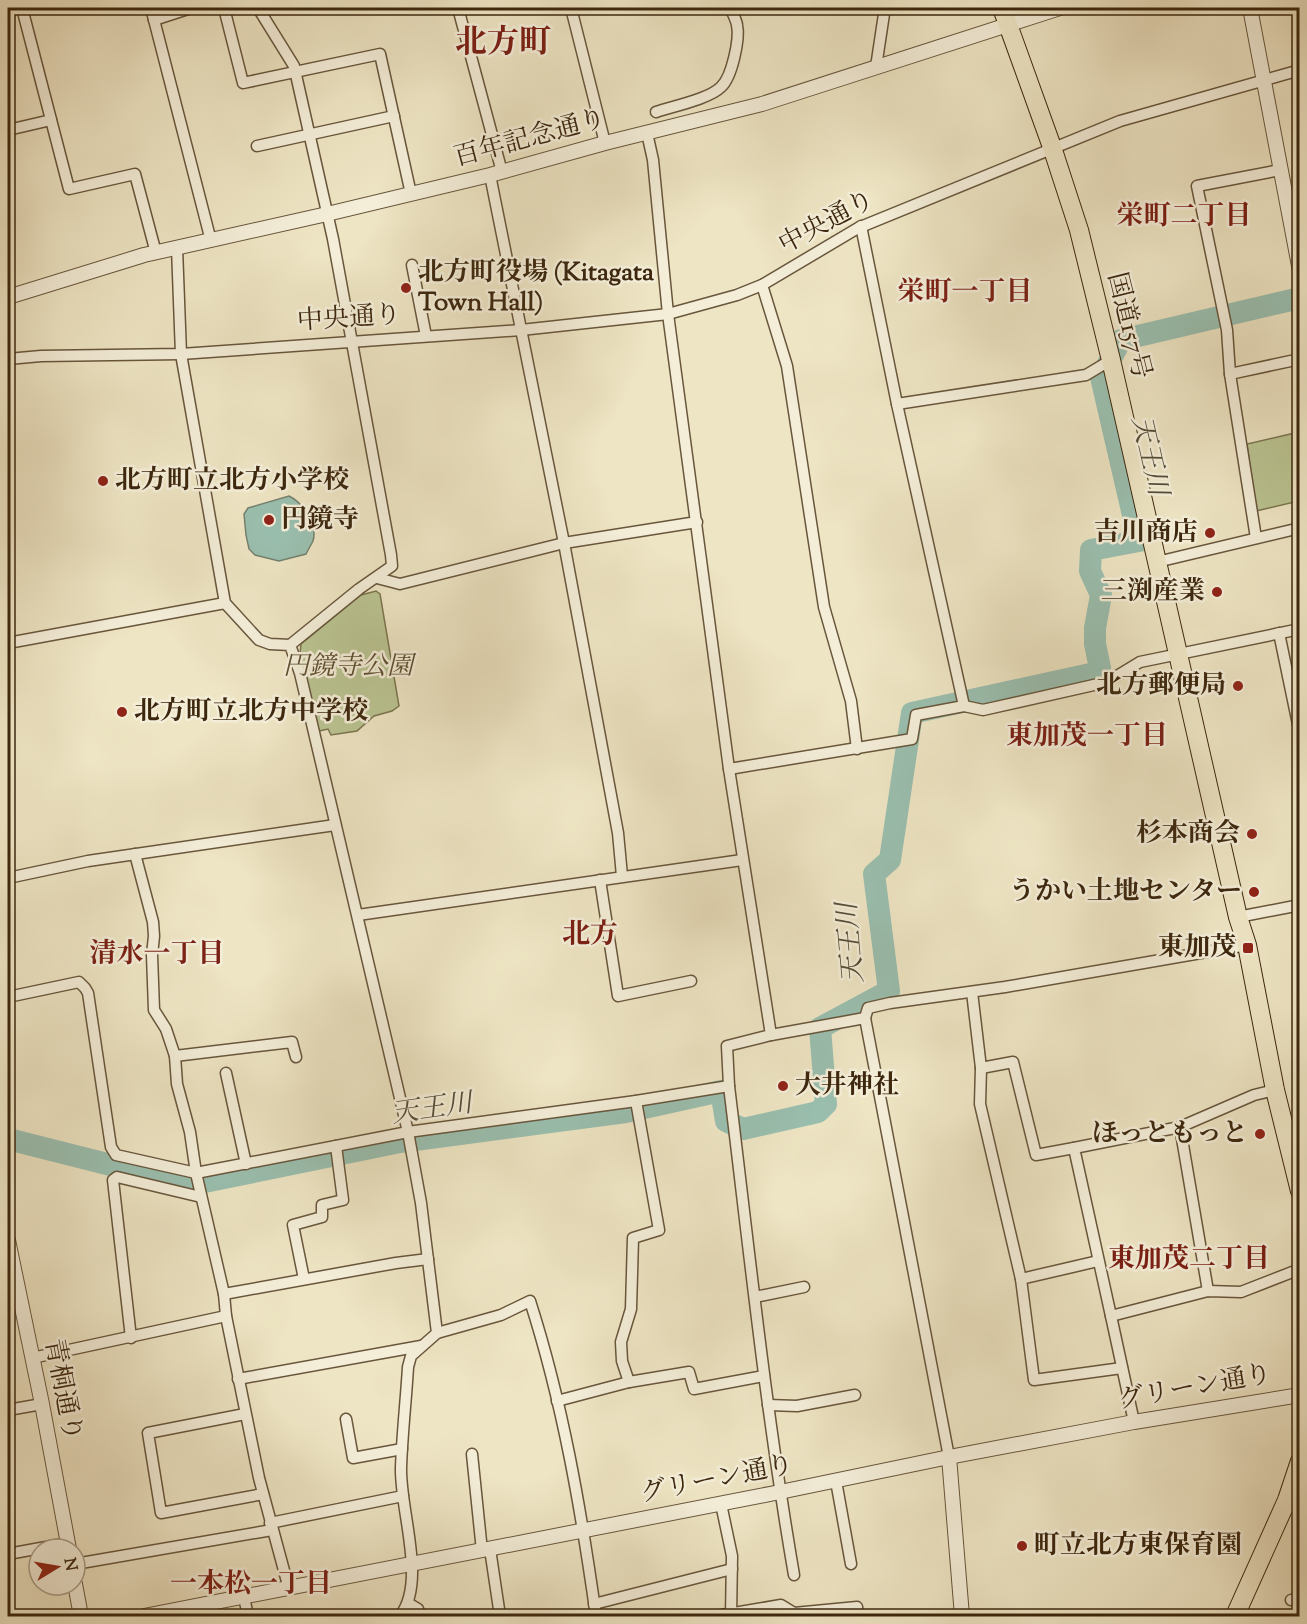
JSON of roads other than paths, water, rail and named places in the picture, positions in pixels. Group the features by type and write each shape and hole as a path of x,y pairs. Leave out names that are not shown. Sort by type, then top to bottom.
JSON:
{"highway":[{"name":"国道157号","path":"1005,16 1079,230 1247,945 1275,1090 1295,1157 1299,1191"},
{"path":"1235,1617 1287,1500 1299,1461"}],"street":[{"path":"22,8 69,189 135,174 156,253"},
{"path":"151,8 211,241"},
{"path":"154,20 191,8"},
{"path":"224,8 243,83 380,54 411,194"},
{"path":"177,248 181,354 225,603 259,640 270,644 290,645 359,589 392,566 333,239 296,71 258,8"},
{"path":"458,8 496,173 521,330 564,543 618,833 622,876"},
{"path":"571,8 605,143"},
{"path":"656,112 704,97 721,88 729,76 738,27 731,8"},
{"path":"876,67 883,8"},
{"name":"百年記念通り","path":"8,297 156,253 411,194 762,104 876,67 1005,16 1060,8"},
{"path":"1250,8 1299,271"},
{"name":"中央通り","path":"8,359 41,356 181,354 521,330 668,314 737,295 762,285 861,226 1052,147 1120,121 1299,70"},
{"path":"257,146 394,116"},
{"path":"8,130 51,120"},
{"path":"647,134 653,160 668,314 729,768 771,1035"},
{"path":"1256,538 1230,374 1227,330 1197,186 1280,170"},
{"path":"861,226 897,404 964,706"},
{"path":"412,266 426,336"},
{"path":"762,285 787,366 824,607 850,701 857,749"},
{"path":"897,404 1086,375 1111,360"},
{"path":"1230,374 1299,360"},
{"path":"377,578 400,584 564,543 697,522"},
{"path":"1157,562 1299,528"},
{"path":"8,643 225,603"},
{"path":"729,768 912,739 916,715 964,706 983,710 1107,682 1140,662 1299,629"},
{"path":"1279,633 1299,734"},
{"path":"290,645 300,673 408,1132 421,1203 437,1333"},
{"path":"8,878 88,861 335,825"},
{"path":"135,854 153,922 154,1010 166,1029 175,1056 177,1084 190,1132 201,1197 224,1294 226,1316 262,1494 289,1589"},
{"path":"358,915 742,860"},
{"path":"600,880 618,996 691,981"},
{"path":"1239,917 1299,905"},
{"path":"962,1617 949,1457 866,1018 868,1008 1084,974 1247,945"},
{"path":"8,997 79,982 85,987 88,993 111,1147 116,1155 196,1173 408,1132 729,1086"},
{"path":"972,992 981,1068 980,1104 1021,1279 1034,1380 1122,1368"},
{"path":"794,1575 764,1376 729,1086 727,1046 771,1035 866,1018"},
{"path":"175,1056 292,1042 296,1057"},
{"path":"981,1068 1013,1062 1036,1155 1180,1127 1254,1095 1275,1090"},
{"path":"226,1073 246,1164"},
{"path":"629,1382 622,1361 621,1342 632,1309 633,1238 659,1230 636,1101"},
{"path":"1180,1127 1208,1292"},
{"path":"304,1280 294,1225 322,1217 322,1205 343,1200 336,1146"},
{"path":"1074,1148 1134,1422"},
{"path":"132,1338 112,1180 117,1177 201,1197"},
{"name":"青桐通り","path":"8,1240 12,1285 42,1404 66,1537"},
{"path":"224,1294 428,1259"},
{"path":"1021,1279 1098,1261"},
{"path":"1111,1316 1208,1292 1240,1292 1299,1269"},
{"path":"754,1296 804,1287"},
{"path":"400,1617 408,1603 413,1578 401,1469 408,1367 411,1356 437,1333 501,1314 530,1301 566,1433 596,1617"},
{"path":"32,1358 226,1316"},
{"path":"238,1379 425,1346"},
{"path":"557,1401 629,1382 688,1372 694,1389 764,1376"},
{"path":"768,1405 797,1406 855,1395"},
{"name":"グリーン通り","path":"144,1617 722,1504 949,1457 1134,1422 1299,1395"},
{"path":"8,1410 42,1404"},
{"path":"245,1414 148,1433 161,1513 262,1494"},
{"path":"346,1419 353,1458 402,1449"},
{"path":"472,1454 486,1550 500,1617"},
{"path":"836,1481 851,1564"},
{"path":"87,1562 271,1526 403,1496"},
{"path":"722,1504 732,1556 730,1615"},
{"path":"8,1554 27,1551"},
{"path":"594,1604 732,1569"},
{"path":"77,1597 81,1617"},
{"path":"244,1597 248,1617"},
{"path":"408,1603 418,1609 420,1617"},
{"path":"716,1617 782,1605 795,1613 810,1614 857,1607 858,1617"}],"waterway":[{"name":"天王川","path":"8,1139 190,1185 400,1142 626,1112 721,1091 726,1121 743,1129 818,1112 826,1104 820,1028 889,991 874,874 890,860 912,713 1095,673 1100,668 1095,644 1095,628 1101,595 1090,571 1091,550 1139,541 1101,377 1121,340 1300,298"}],"place":[{"name":"北方町役場 (Kitagata Town Hall)","path":"406,288"},
{"name":"北方町立北方小学校","path":"103,481"},
{"name":"円鏡寺","path":"269,520"},
{"name":"吉川商店","path":"1210,533"},
{"name":"三渕産業","path":"1217,592"},
{"name":"北方郵便局","path":"1238,686"},
{"name":"北方町立北方中学校","path":"122,712"},
{"name":"杉本商会","path":"1252,834"},
{"name":"うかい土地センター","path":"1254,892"},
{"name":"東加茂","path":"1248,948"},
{"name":"大井神社","path":"783,1086"},
{"name":"ほっともっと","path":"1260,1134"},
{"name":"町立北方東保育園","path":"1022,1546"}],"district":[{"name":"北方町","path":"503,44"},
{"name":"栄町二丁目","path":"1184,217"},
{"name":"栄町一丁目","path":"965,293"},
{"name":"東加茂一丁目","path":"1087,737"},
{"name":"北方","path":"590,936"},
{"name":"清水一丁目","path":"157,955"},
{"name":"東加茂二丁目","path":"1189,1260"},
{"name":"一本松一丁目","path":"251,1585"}],"park label":[{"name":"円鏡寺公園","path":"348,667"}]}
